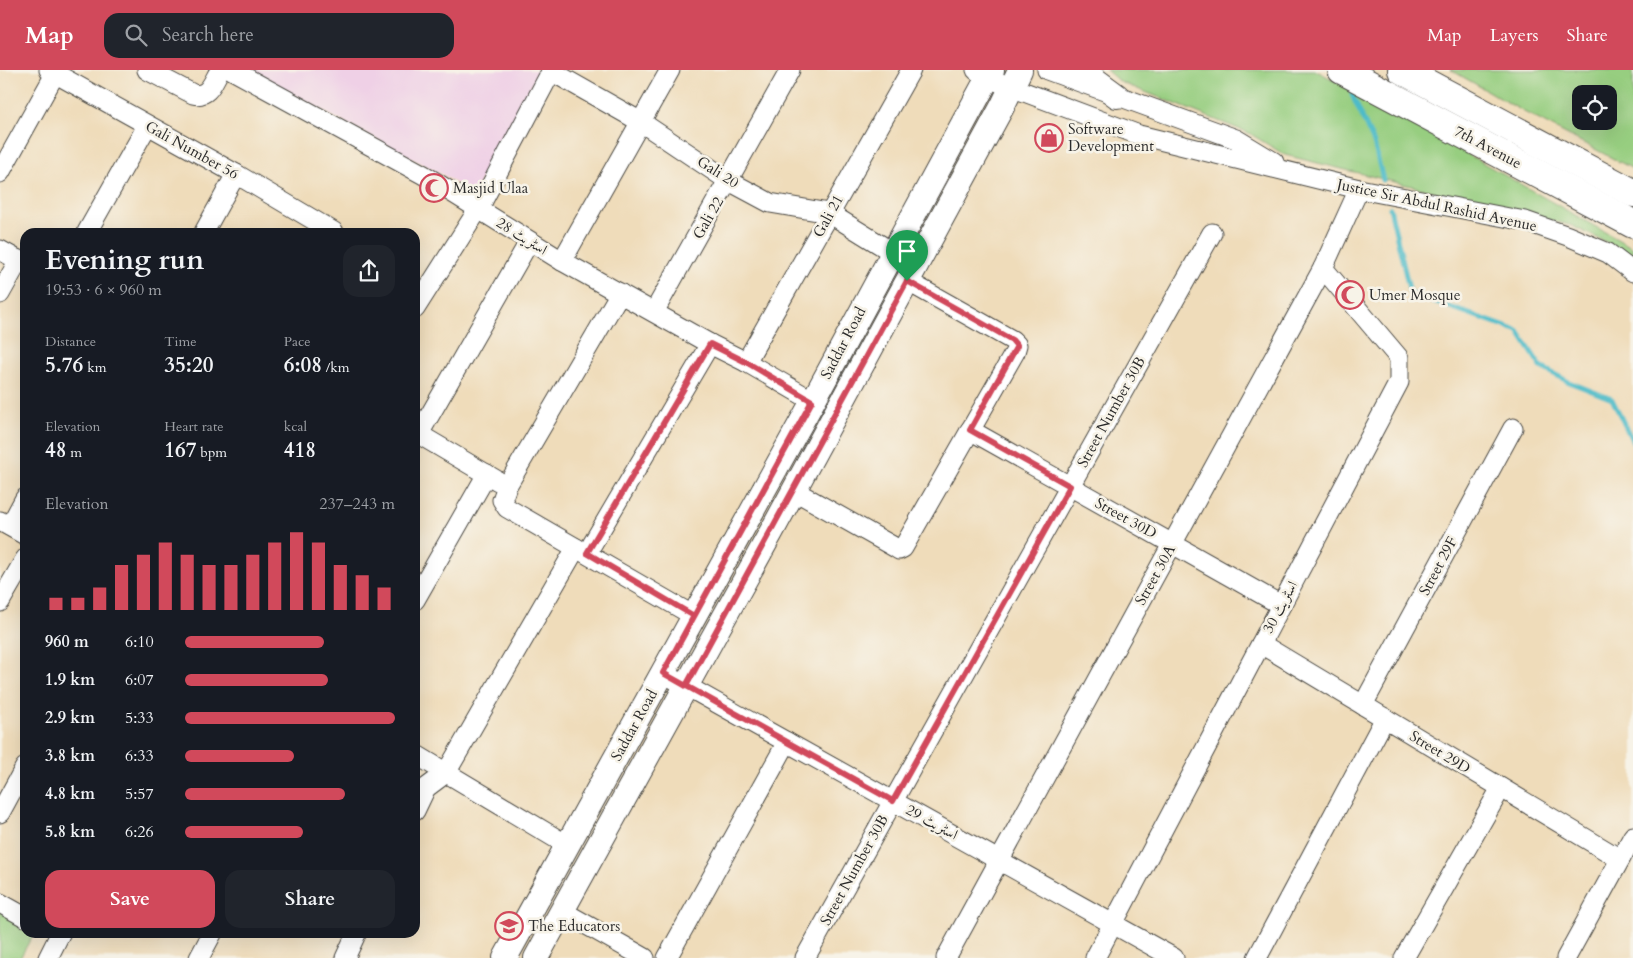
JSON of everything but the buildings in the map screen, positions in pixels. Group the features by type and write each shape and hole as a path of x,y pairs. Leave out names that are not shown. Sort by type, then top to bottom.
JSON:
{"main road":[{"name":"7th Avenue","path":"1342,70 1631,224"},
{"name":"7th Avenue","path":"1402,70 1633,194"}],"street":[{"path":"147,70 200,96 206,94 220,70"},
{"name":"اسٹریٹ 28","path":"232,70 424,175 529,242 710,344 746,362 812,401"},
{"path":"562,261 670,70"},
{"name":"Gali 22","path":"654,312 790,70"},
{"name":"Gali 21","path":"746,362 911,70"},
{"name":"Justice Sir Abdul Rashid Avenue","path":"1047,70 1236,139 1290,172"},
{"path":"1082,70 1117,96"},
{"path":"420,294 478,208 551,71"},
{"name":"Gali 20","path":"551,71 641,122 729,180 770,202 829,213 892,252"},
{"path":"0,174 52,72"},
{"name":"Gali Number 56","path":"52,72 236,174 324,228"},
{"name":"Justice Sir Abdul Rashid Avenue","path":"985,73 1016,79 1139,136 1359,189 1525,221 1568,236 1608,254 1633,272"},
{"name":"Saddar Road","path":"505,958 812,401 985,73"},
{"name":"Saddar Road","path":"536,958 1016,79"},
{"path":"89,228 147,126"},
{"path":"206,228 236,174"},
{"name":"Street 30A","path":"946,958 1323,268 1359,189"},
{"name":"Street Number 30B","path":"805,958 1212,233"},
{"path":"420,428 529,242"},
{"path":"0,250 20,261"},
{"path":"0,294 20,265"},
{"name":"اسٹریٹ 30","path":"1095,958 1399,382 1399,358 1323,268"},
{"path":"793,490 899,550 903,548 1017,346 1012,340 907,281"},
{"path":"505,493 620,293"},
{"path":"420,801 426,788 446,773 710,344"},
{"name":"Street 29F","path":"1363,705 1513,428"},
{"name":"Street 30D","path":"970,430 1282,605"},
{"path":"420,435 487,474 505,493 507,508 694,616"},
{"path":"420,591 487,474"},
{"path":"12,527 20,509"},
{"path":"0,602 20,568"},
{"name":"Street 29D","path":"1261,644 1620,859"},
{"name":"اسٹریٹ 29","path":"663,673 1174,958"},
{"path":"1257,958 1385,718"},
{"path":"667,958 787,742"},
{"path":"420,757 567,845"},
{"path":"0,813 20,776"},
{"path":"1404,958 1501,788"},
{"path":"1566,958 1633,836"},
{"path":"0,903 20,914"},
{"path":"562,911 645,958"},
{"path":"48,958 56,938"},
{"path":"199,958 210,938"},
{"path":"344,958 354,938"}],"shaded area":[{"path":"246,70 540,70 473,194 443,175"}],"green space":[{"path":"1106,70 1315,70 1388,109 1633,248 1633,255 1570,225 1285,155 1249,133 1120,82"},
{"path":"1451,70 1633,70 1633,169 1524,112"},
{"path":"0,909 20,920 20,938 31,938 20,958 0,958"}],"waterway":[{"path":"1352,95 1374,143 1383,180"},
{"path":"1390,208 1410,293 1518,331 1541,367 1569,382 1612,399 1633,442"}],"place":[{"name":"Software Development","path":"1049,138"},
{"name":"Masjid Ulaa","path":"434,188"},
{"name":"Umer Mosque","path":"1350,295"},
{"name":"The Educators","path":"509,926"}],"route":[{"path":"907,281 773,529 686,686 663,673 694,616 587,553 710,344 746,362 812,401 663,673 893,801 1070,486 970,430 1017,346 1012,340 907,281"}]}
